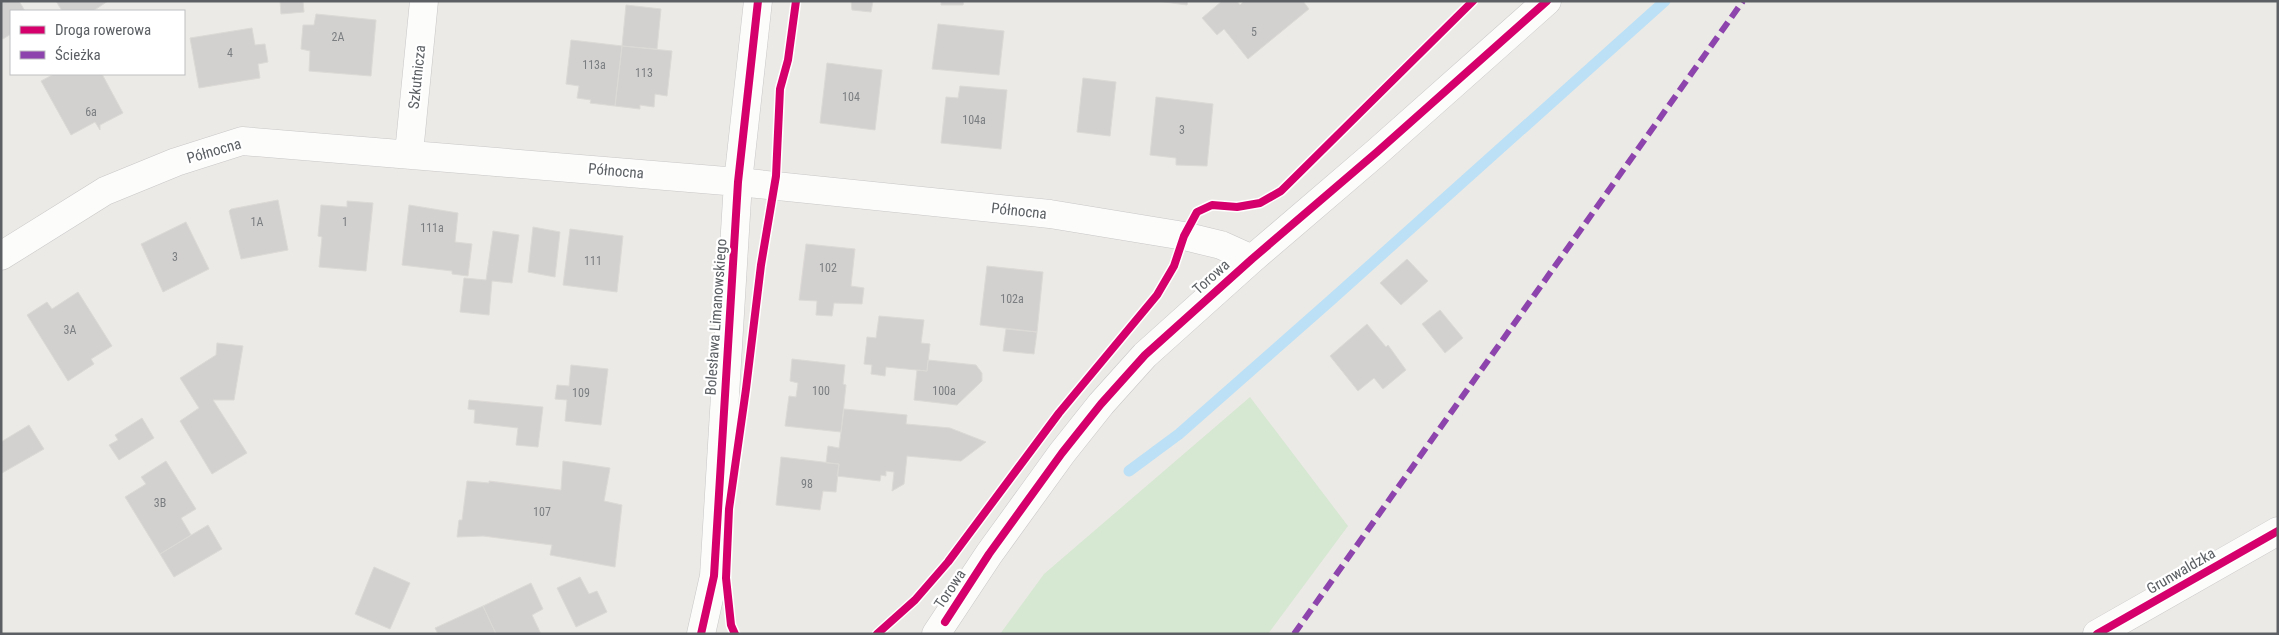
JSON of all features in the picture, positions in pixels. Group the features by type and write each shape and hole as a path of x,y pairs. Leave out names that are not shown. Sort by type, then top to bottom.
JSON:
{"street":[{"name":"Szkutnicza","path":"409,153 424,1"},
{"name":"Bolesława Limanowskiego","path":"701,634 714,576 738,182 758,1"},
{"name":"Torowa","path":"935,630 1101,404 1145,355 1545,2"},
{"name":"Północna","path":"1,256 105,191 176,162 242,141 409,153 738,182 1050,214 1184,236 1221,245 1252,259"},
{"name":"Grunwaldzka","path":"2097,634 2278,531"},
{"name":"Bolesława Limanowskiego","path":"714,576 722,634"}],"green space":[{"path":"1250,397 1348,526 1268,634 1000,634 1044,574"}],"building":[{"path":"1,1 19,1 24,10 10,10 10,35 3,39 1,36"},
{"path":"56,1 108,1 94,10 61,10"},
{"path":"280,1 303,1 304,12 281,14"},
{"path":"851,1 873,1 871,12 852,10"},
{"path":"941,1 964,1 963,5 941,5"},
{"path":"1157,1 1188,1 1187,5"},
{"path":"1222,1 1237,1 1240,5 1244,1 1303,1 1309,9 1248,59 1224,29 1217,35 1202,18"},
{"path":"626,5 661,9 657,49 622,46"},
{"path":"316,14 376,20 371,76 309,71 310,51 301,49 303,25 314,25"},
{"path":"938,24 1004,31 999,75 932,69"},
{"path":"252,28 255,45 265,44 268,62 258,64 260,78 199,88 190,38"},
{"path":"571,40 622,46 615,106 590,103 591,100 577,98 579,86 566,84"},
{"path":"622,46 672,51 667,96 655,94 654,107 640,105 640,109 615,106"},
{"path":"827,63 882,70 875,130 820,123"},
{"path":"52,75 103,75 123,113 100,125 100,130 95,122 71,135 41,81"},
{"path":"1083,78 1116,82 1110,136 1077,132"},
{"path":"960,86 1007,90 1001,149 941,143 946,97 958,98"},
{"path":"1156,97 1213,104 1207,166 1176,165 1176,158 1150,155"},
{"path":"278,200 288,250 241,259 229,211 231,209"},
{"path":"347,201 373,203 366,271 319,267 322,237 318,236 321,205 347,207"},
{"path":"409,205 458,213 455,242 472,244 468,276 452,274 452,271 402,265"},
{"path":"186,222 209,269 163,292 141,244"},
{"path":"533,227 560,232 555,277 528,272"},
{"path":"570,229 623,236 617,292 563,285"},
{"path":"493,231 519,235 512,283 492,281 489,315 460,312 464,278 486,280"},
{"path":"806,244 855,249 851,286 864,288 862,304 834,303 832,316 816,315 817,301 799,300"},
{"path":"1407,259 1428,281 1401,305 1380,283"},
{"path":"987,266 1043,272 1037,332 980,325"},
{"path":"78,292 112,346 91,359 94,364 68,381 27,315 47,302 52,309"},
{"path":"1440,310 1463,338 1445,353 1422,324"},
{"path":"879,316 924,320 921,343 930,344 927,371 886,367 885,376 871,374 872,365 864,364 867,337 876,338"},
{"path":"1367,324 1386,347 1388,345 1406,370 1383,389 1374,378 1358,391 1330,356"},
{"path":"1006,329 1037,332 1034,354 1003,351"},
{"path":"217,343 243,346 234,400 213,400 247,453 212,474 180,421 199,408 180,378 216,355"},
{"path":"792,359 845,365 843,384 846,385 841,432 785,426 789,396 796,397 798,383 790,381"},
{"path":"928,360 976,365 982,373 982,381 957,405 914,400 917,370 927,371"},
{"path":"571,365 608,369 601,425 565,421 567,400 555,399 557,385 569,386"},
{"path":"469,400 543,407 538,447 516,445 518,428 474,423 475,410 468,409"},
{"path":"844,409 907,415 906,424 950,428 986,442 961,461 907,456 904,484 892,491 894,472 886,471 886,476 881,475 880,481 837,476 839,464 826,463 828,446 839,448"},
{"path":"142,418 154,438 119,460 109,445 118,440 115,435"},
{"path":"29,425 44,449 2,473 1,442"},
{"path":"781,457 839,464 836,492 823,491 820,510 776,505"},
{"path":"166,461 196,509 181,518 191,535 160,554 125,497 146,484 141,477"},
{"path":"563,461 610,468 604,501 622,505 615,567 550,555 552,545 483,536 457,537 459,520 462,520 467,481 489,483 489,481 561,490"},
{"path":"208,525 222,549 174,577 160,554"},
{"path":"374,567 410,583 390,629 355,614"},
{"path":"580,577 589,594 597,591 607,612 576,627 557,588"},
{"path":"531,583 543,609 532,615 541,634 496,634 483,606"},
{"path":"483,606 496,634 438,634 435,628"}],"waterway":[{"path":"1129,471 1179,434 1665,1"}],"marked path":[{"path":"1294,634 1743,1"}],"cycle path":[{"path":"701,634 714,576 738,182 758,1"},
{"path":"735,634 731,625 726,578 729,509 761,265 776,176 780,89 788,60 796,1"},
{"path":"877,634 915,600 948,562 1059,413 1157,295 1174,266 1184,236 1197,212 1212,205 1237,207 1260,203 1281,191 1473,1"},
{"path":"945,622 989,554 1062,453 1101,404 1145,355 1547,1"},
{"path":"2097,634 2278,531"}]}
